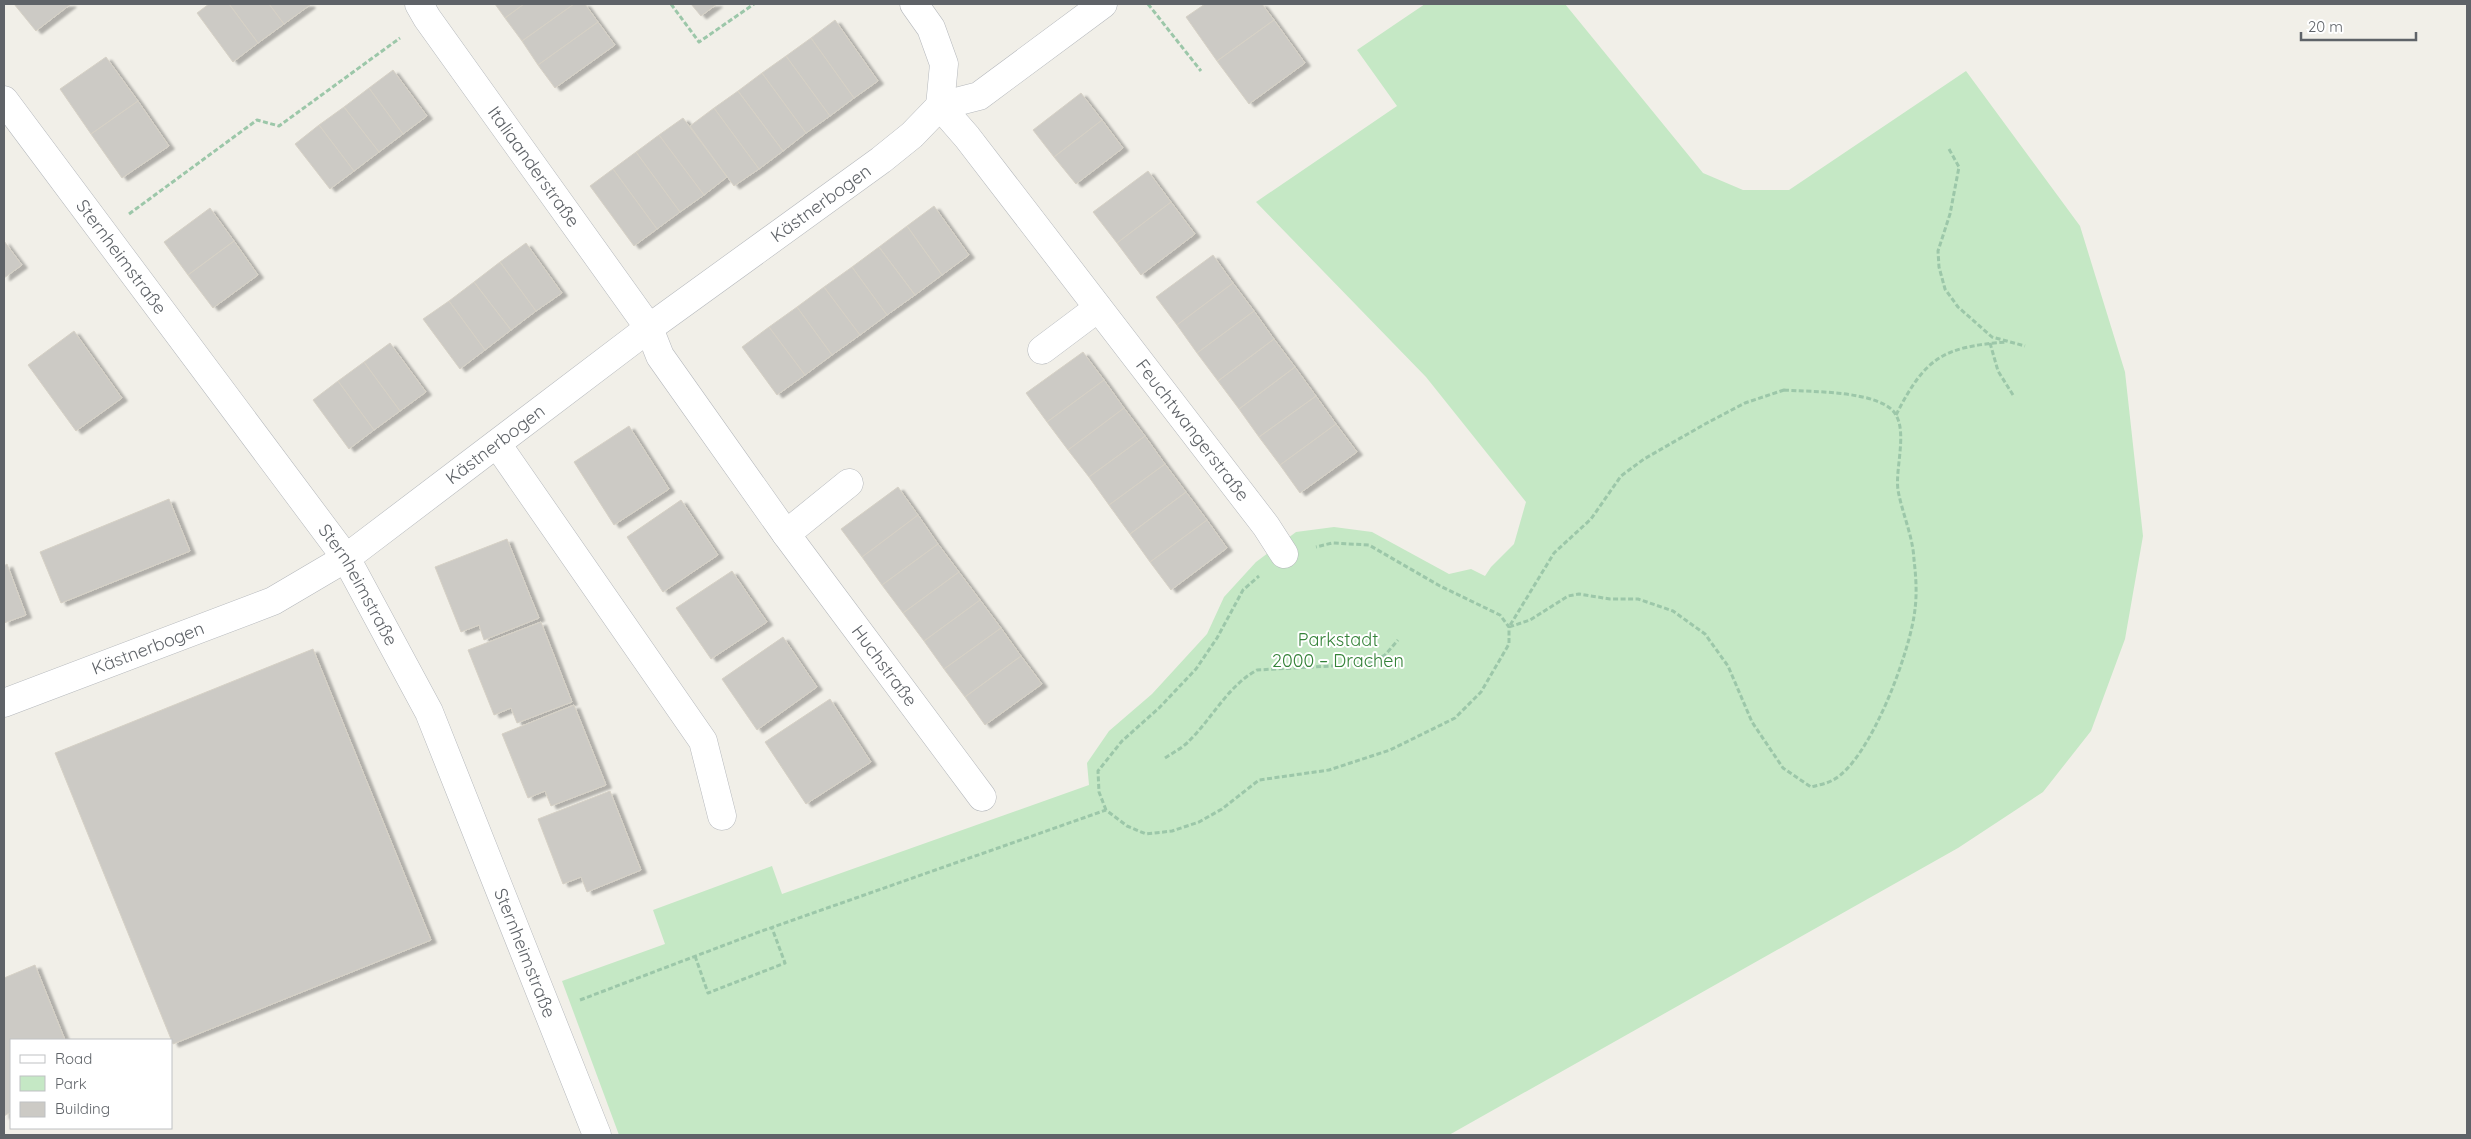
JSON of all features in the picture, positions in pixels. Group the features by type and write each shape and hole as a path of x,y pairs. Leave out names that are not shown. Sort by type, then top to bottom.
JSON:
{"street":[{"path":"914,4 931,28 944,64 940,106 979,96 1103,4"},
{"name":"Italiaanderstraße","path":"423,11 649,328"},
{"name":"Sternheimstraße","path":"4,100 346,558 429,712 597,1135"},
{"name":"Feuchtwangerstraße","path":"940,106 967,137 1266,526 1284,554"},
{"name":"Kästnerbogen","path":"4,703 273,601 346,558 649,328 881,160 912,135 940,106"},
{"path":"1042,350 1098,308"},
{"name":"Huchstraße","path":"649,328 660,356 786,534 982,797"},
{"path":"497,444 703,741 722,816"},
{"path":"786,534 849,483"}],"path":[{"path":"671,4 699,42 754,4"},
{"path":"1148,4 1201,71"},
{"path":"103,233 257,120 279,126 423,11"},
{"path":"1949,149 1959,167 1950,214 1938,251 1939,267 1945,288 1958,308 1992,337 2025,346"},
{"path":"1896,414 1909,390 1928,365 1952,351 1976,344 2010,342"},
{"path":"1990,343 1998,372 2013,395"},
{"path":"1509,627 1500,615 1440,586 1369,545 1332,543 1284,554 1243,590 1217,638 1196,669 1159,708 1122,741 1098,771 1099,792 1106,810 1127,826 1146,834 1172,831 1199,822 1222,809 1259,780 1330,770 1390,750 1455,718 1481,692 1509,644 1509,627 1554,554 1591,519 1621,476 1644,459 1745,403 1784,390 1839,393 1882,402 1896,414 1901,441 1897,488 1914,558 1916,609 1901,669 1874,727 1854,762 1833,780 1811,787 1783,768 1752,722 1728,666 1705,634 1673,611 1638,599 1579,594 1568,596 1530,620 1509,627"},
{"path":"1165,758 1189,742 1232,690 1245,677 1257,670 1368,664 1385,655 1398,640"},
{"path":"549,1012 772,928 1106,810"},
{"path":"695,956 708,993 785,963 772,928"}],"green space":[{"name":"Parkstadt 2000 – Drachen","path":"1425,4 1565,4 1703,173 1743,190 1789,190 1966,71 2080,226 2125,372 2143,536 2125,639 2091,731 2043,792 1958,848 1449,1135 619,1135 562,981 665,944 653,910 772,866 782,894 1089,785 1087,763 1109,731 1152,694 1207,634 1224,597 1256,562 1296,532 1334,527 1372,532 1449,574 1471,569 1485,576 1491,567 1514,544 1526,502 1426,377 1256,202 1397,106 1357,50"}],"building":[{"path":"14,4 71,4 36,31"},
{"path":"209,4 229,4 258,43 233,62 197,13"},
{"path":"229,4 269,4 284,24 258,43"},
{"path":"269,4 309,4 310,5 284,24"},
{"path":"495,4 524,4 505,18"},
{"path":"524,4 574,4 522,41 505,18"},
{"path":"574,4 585,4 598,22 538,65 522,41"},
{"path":"691,4 717,4 701,16"},
{"path":"1205,4 1262,4 1274,20 1217,61 1186,17"},
{"path":"835,20 878,81 854,98 811,38"},
{"path":"1274,20 1305,63 1249,104 1217,61"},
{"path":"598,22 615,45 555,88 538,65"},
{"path":"811,38 854,98 830,116 786,56"},
{"path":"786,56 830,116 806,133 762,73"},
{"path":"106,57 138,101 91,134 60,89"},
{"path":"393,70 427,116 403,134 369,88"},
{"path":"762,73 806,133 783,151 738,91"},
{"path":"369,88 403,134 379,152 344,107"},
{"path":"738,91 783,151 759,169 714,108"},
{"path":"1081,93 1102,120 1054,157 1033,130"},
{"path":"138,101 169,146 122,178 91,134"},
{"path":"344,107 379,152 354,171 319,125"},
{"path":"714,108 759,169 734,186 690,126"},
{"path":"683,118 727,177 704,195 659,135"},
{"path":"1102,120 1123,148 1076,184 1054,157"},
{"path":"319,125 354,171 330,189 295,144"},
{"path":"659,135 704,195 680,212 636,152"},
{"path":"636,152 680,212 657,229 613,169"},
{"path":"613,169 657,229 634,246 590,186"},
{"path":"1148,171 1171,202 1117,243 1093,212"},
{"path":"1171,202 1195,234 1141,275 1117,243"},
{"path":"934,206 969,255 942,275 907,226"},
{"path":"210,208 234,241 188,275 164,242"},
{"path":"907,226 942,275 915,295 879,247"},
{"path":"4,241 22,265 4,278"},
{"path":"234,241 258,275 213,308 188,275"},
{"path":"526,243 562,293 536,311 500,262"},
{"path":"879,247 915,295 887,315 852,267"},
{"path":"1213,255 1233,283 1177,325 1156,297"},
{"path":"500,262 536,311 511,330 474,282"},
{"path":"852,267 887,315 860,335 824,287"},
{"path":"474,282 511,330 485,350 449,301"},
{"path":"1233,283 1254,311 1197,353 1177,325"},
{"path":"824,287 860,335 832,355 797,307"},
{"path":"449,301 485,350 460,369 423,319"},
{"path":"797,307 832,355 805,375 769,327"},
{"path":"1254,311 1274,339 1218,381 1197,353"},
{"path":"769,327 805,375 777,395 742,347"},
{"path":"74,331 122,398 76,431 28,365"},
{"path":"1274,339 1295,367 1239,409 1218,381"},
{"path":"390,343 426,392 400,411 364,362"},
{"path":"1083,352 1104,380 1047,422 1026,393"},
{"path":"364,362 400,411 374,430 338,381"},
{"path":"1295,367 1316,396 1259,437 1239,409"},
{"path":"1104,380 1124,408 1068,450 1047,422"},
{"path":"338,381 374,430 349,449 313,400"},
{"path":"1316,396 1336,424 1280,465 1259,437"},
{"path":"1124,408 1145,436 1089,477 1068,450"},
{"path":"1336,424 1357,452 1300,493 1280,465"},
{"path":"629,426 669,489 614,525 574,462"},
{"path":"1145,436 1165,464 1109,505 1089,477"},
{"path":"1165,464 1186,492 1130,534 1109,505"},
{"path":"898,487 918,515 862,557 841,529"},
{"path":"1186,492 1207,520 1150,562 1130,534"},
{"path":"169,499 190,551 61,603 40,552"},
{"path":"681,500 718,555 663,592 627,537"},
{"path":"918,515 938,544 882,585 862,557"},
{"path":"1207,520 1227,548 1171,590 1150,562"},
{"path":"507,539 539,618 484,640 479,625 461,632 435,567"},
{"path":"938,544 959,572 903,613 882,585"},
{"path":"7,564 26,615 4,623 4,566"},
{"path":"732,571 767,622 711,659 676,608"},
{"path":"959,572 980,600 924,641 903,613"},
{"path":"980,600 1001,628 944,669 924,641"},
{"path":"541,622 572,702 517,723 511,708 494,715 468,650"},
{"path":"1001,628 1021,656 965,697 944,669"},
{"path":"783,637 817,687 757,730 722,679"},
{"path":"313,649 431,940 173,1044 55,753"},
{"path":"1021,656 1042,684 985,725 965,697"},
{"path":"830,699 871,762 806,804 765,742"},
{"path":"574,705 606,785 551,806 545,791 528,798 502,734"},
{"path":"610,791 641,870 587,892 581,877 563,884 538,819"},
{"path":"35,965 65,1039 10,1039 10,1113 4,1116 4,978"}]}
